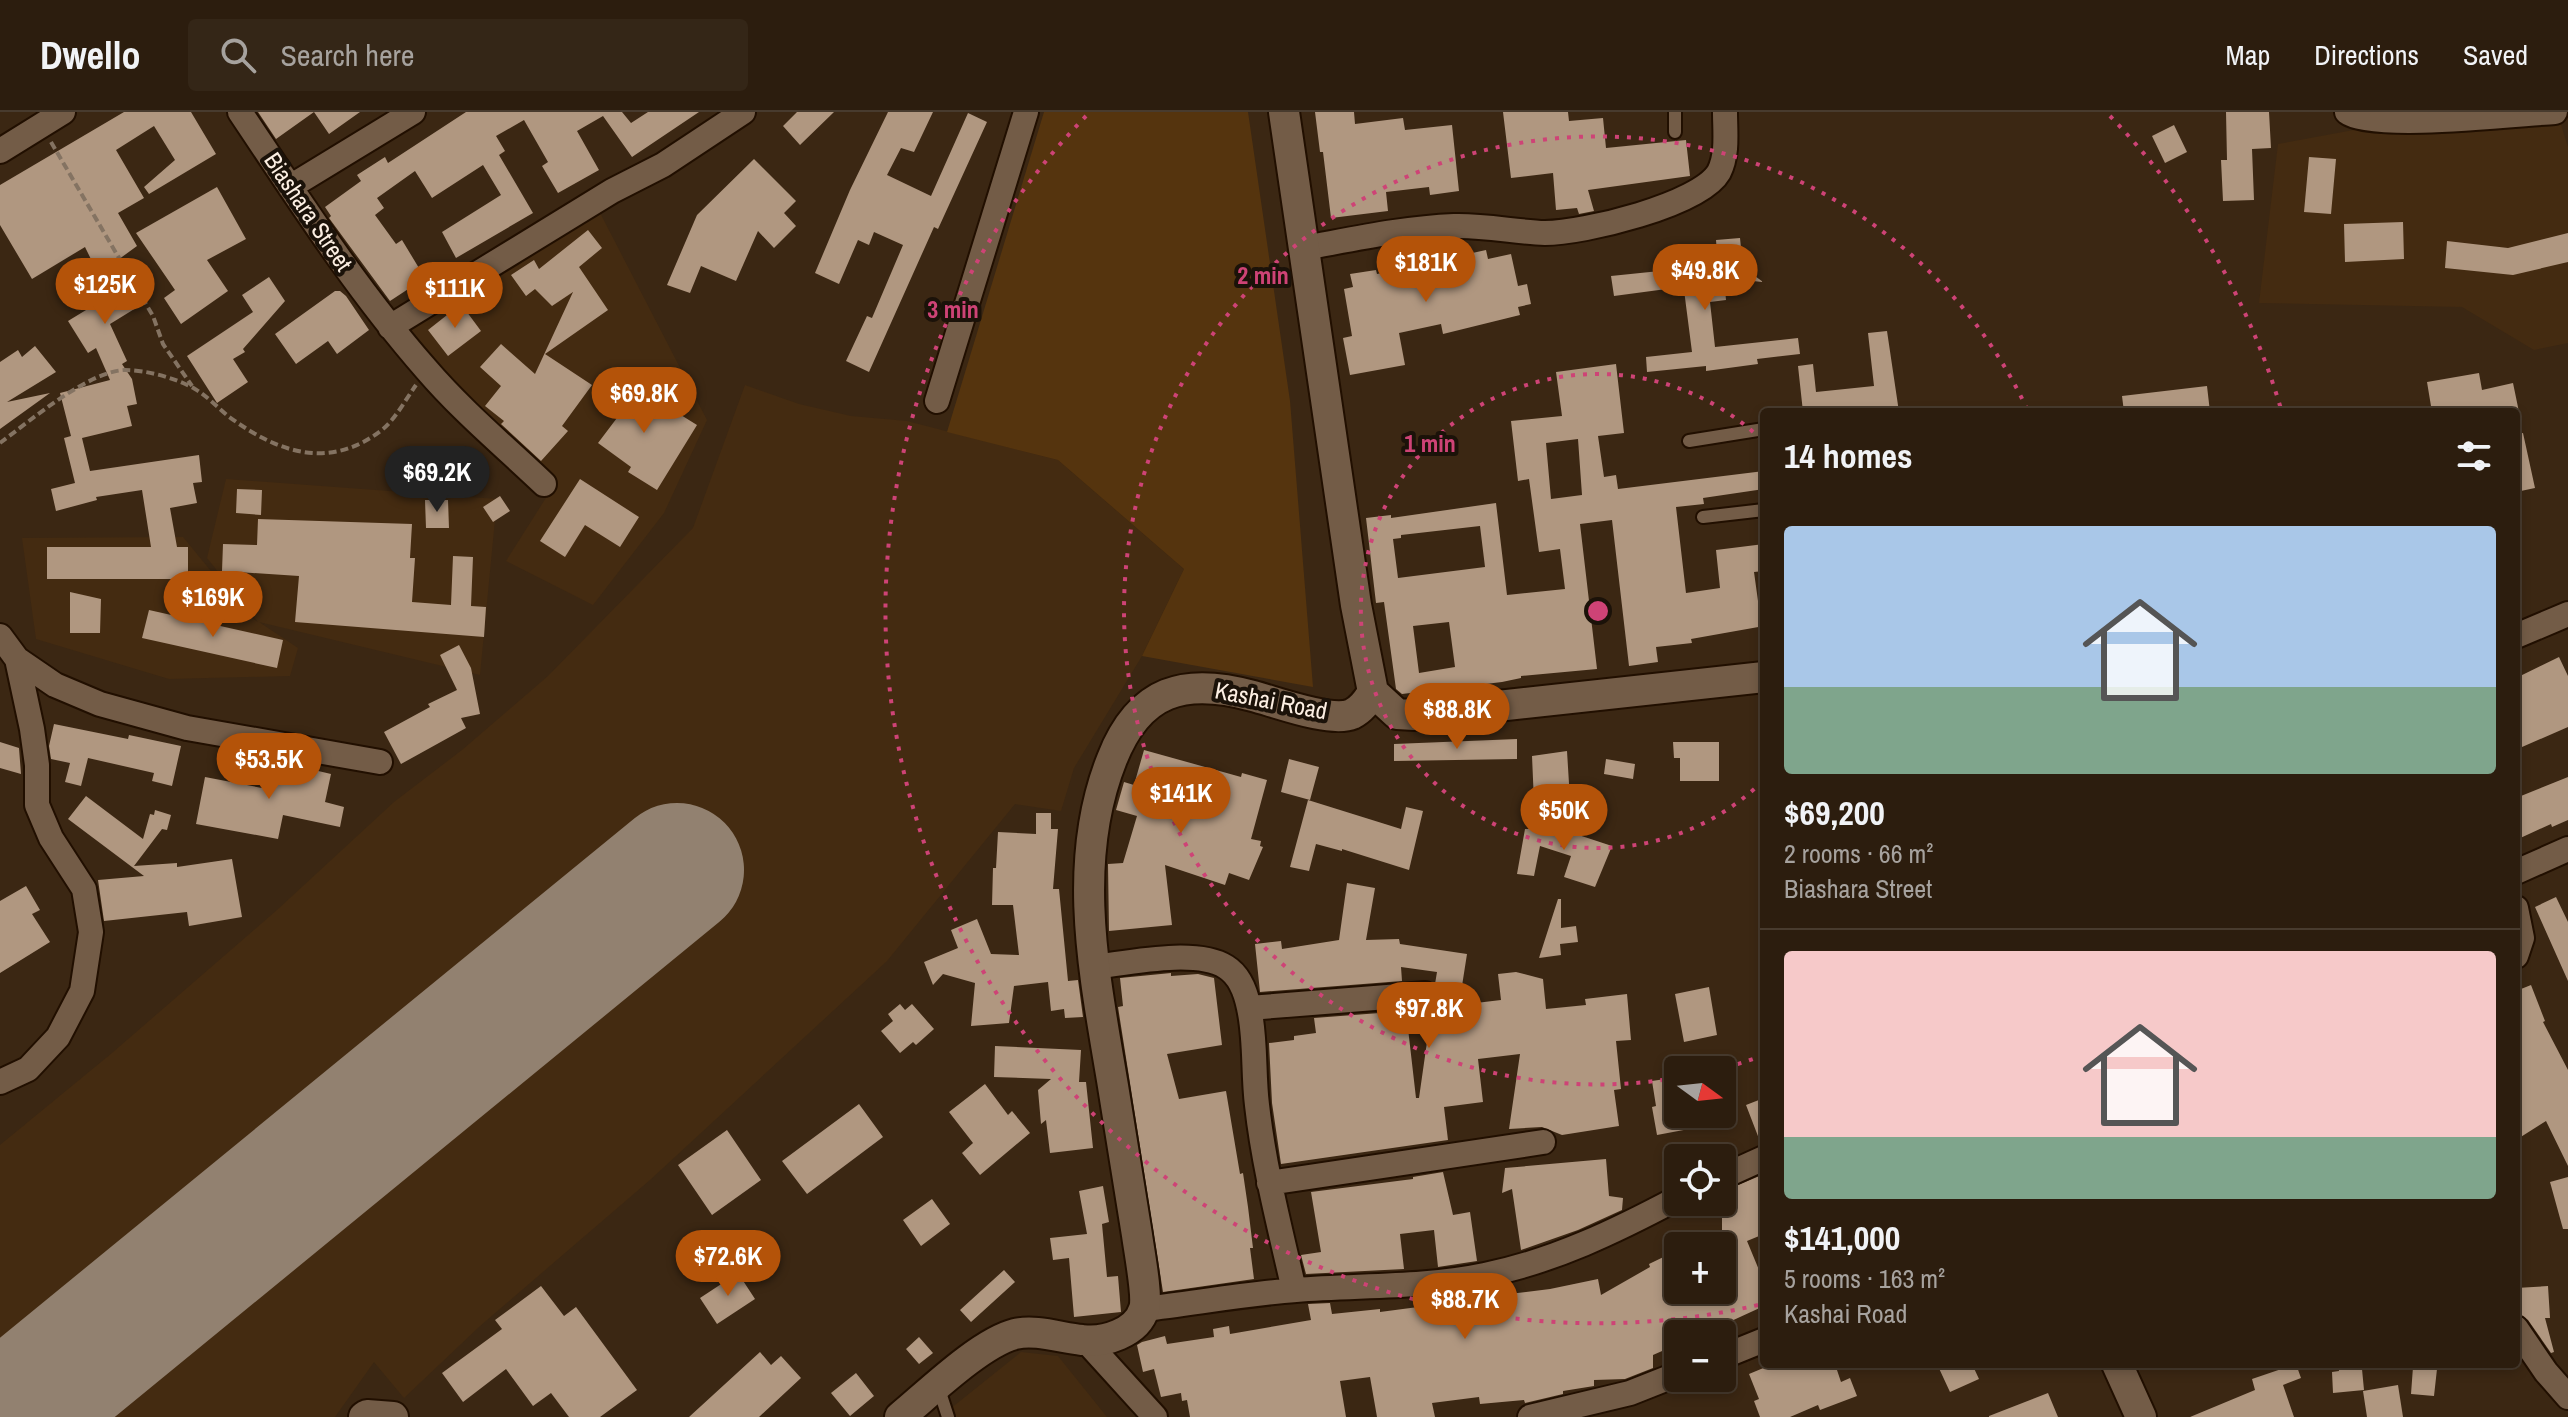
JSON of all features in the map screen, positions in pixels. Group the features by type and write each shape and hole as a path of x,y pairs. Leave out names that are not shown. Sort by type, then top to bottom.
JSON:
{"street":[{"path":"0,151 63,112"},
{"name":"Biashara Street","path":"240,112 340,263 390,327 460,406 544,484"},
{"path":"290,187 413,112"},
{"path":"390,327 612,191 663,165 743,112"},
{"path":"937,401 1026,112"},
{"path":"1284,112 1356,605 1373,692 1397,714 1415,715 1760,677"},
{"path":"1304,248 1395,232 1454,226 1543,233 1578,231 1663,206 1703,189 1718,173 1725,155 1725,112"},
{"path":"2347,112 2353,117 2389,121 2555,112"},
{"path":"2520,634 2568,614"},
{"path":"0,636 17,659 55,685 100,704 187,728 380,762"},
{"path":"0,1082 28,1069 58,1037 82,991 91,932 84,889 51,838 37,805 37,765 17,659"},
{"name":"Kashai Road","path":"1144,1309 1137,1235 1094,967 1088,902 1090,842 1099,790 1117,744 1133,717 1166,693 1202,688 1239,692 1320,714 1349,716 1361,709 1373,692"},
{"path":"2520,871 2565,857"},
{"path":"1094,967 1192,958 1210,960 1227,967 1242,984 1249,1008 1257,1106 1269,1183 1294,1290"},
{"path":"1249,1008 1425,994"},
{"path":"1269,1183 1543,1142"},
{"path":"1736,1171 1760,1160"},
{"path":"900,1417 986,1347 1015,1334 1086,1341 1120,1335 1132,1326 1144,1309 1294,1290 1421,1284 1485,1275 1554,1257 1617,1231 1664,1206"},
{"path":"2520,1334 2568,1397"},
{"path":"1086,1341 1155,1417"},
{"path":"1736,1351 1760,1342"},
{"path":"2119,1368 2141,1417"},
{"path":"1530,1417 1630,1393 1664,1380"},
{"path":"364,1417 393,1417"}],"lane":[{"path":"1675,112 1675,132"},
{"path":"1689,441 1760,430"},
{"path":"1703,517 1760,510"},
{"path":"938,1386 948,1417"}],"path":[{"path":"41,126 153,316 163,344 194,388 268,442 314,455 349,450 384,428 427,371"},
{"path":"0,443 78,386 122,370 148,372 194,388"}],"shaded area":[{"path":"1044,112 1248,112 1290,401 1313,687 1142,656 1184,569 1058,460 947,432"},
{"path":"2451,112 2557,112 2568,147 2568,343 2534,350 2462,307 2259,303 2278,144"},
{"path":"596,205 707,420 664,513 593,605 506,561 556,482 494,429 395,332"},
{"path":"745,385 799,404 851,416 907,421 1058,460 1184,569 1142,656 1074,768 1061,811 1015,804 887,961 650,1180 480,1326 404,1398 374,1362 335,1417 0,1417 0,1145 277,910 394,802 462,750 548,676 693,528"},
{"path":"226,479 497,499 480,675 259,622 298,648 290,676 169,679 36,639 22,538 183,537 247,615 258,622 207,558"},
{"path":"1021,1352 1058,1356 1107,1417 940,1417"}],"building":[{"path":"124,112 191,112 216,154 149,194 144,187 175,160 154,126 116,150 144,198 118,213 137,246 111,265 136,308 110,324 127,361 122,364 132,379 137,404 127,406 132,426 82,438 90,471 199,455 202,482 193,483 197,503 170,508 177,547 188,547 188,579 47,579 47,547 151,547 142,490 96,497 97,500 56,511 51,489 75,483 64,438 71,436 60,393 110,380 96,348 88,353 68,321 109,296 85,247 32,279 0,225 0,185"},
{"path":"258,112 314,112 276,139"},
{"path":"314,112 360,112 329,134"},
{"path":"466,112 622,112 631,123 648,112 699,112 632,157 603,116 577,131 599,170 558,193 542,166 548,162 524,120 496,136 505,151 499,155 533,213 456,258 442,232 501,195 483,165 432,198 415,171 377,198 384,208 375,215 396,244 402,240 425,278 390,301 329,218 331,216 325,207 361,181 357,175 385,157 388,163"},
{"path":"797,112 834,112 800,145 783,126"},
{"path":"888,112 933,112 914,152 901,148 887,175 931,196 968,113 987,122 938,229 934,227 869,372 846,361 867,316 872,318 903,245 874,232 869,245 858,240 839,284 815,273"},
{"path":"1315,112 1354,112 1355,124 1403,118 1405,130 1452,125 1459,191 1430,195 1429,187 1386,192 1388,211 1331,218"},
{"path":"1503,112 1568,112 1569,121 1603,118 1606,148 1686,140 1690,176 1588,190 1594,211 1579,214 1577,208 1556,210 1553,173 1511,178"},
{"path":"2226,112 2269,112 2271,148 2252,149 2254,200 2223,201 2221,160 2227,160"},
{"path":"2174,125 2187,152 2165,163 2152,136"},
{"path":"2309,157 2336,159 2331,214 2304,212"},
{"path":"754,159 796,201 784,213 796,226 774,248 758,231 736,281 701,266 690,293 667,285 697,215"},
{"path":"217,187 246,239 207,260 228,291 181,324 164,298 175,290 136,233"},
{"path":"2403,222 2404,259 2345,262 2344,224"},
{"path":"588,230 602,248 579,267 608,310 545,354 592,385 562,426 568,431 541,461 501,424 504,421 485,406 501,386 480,367 501,344 535,374 573,292 552,306 535,289 526,296 511,275 534,260 539,269"},
{"path":"2568,233 2568,262 2513,275 2445,268 2447,241 2508,248"},
{"path":"1740,238 1743,267 1763,282 1724,278 1726,300 1710,302 1715,347 1798,338 1800,354 1757,359 1758,364 1706,371 1706,366 1647,372 1646,357 1692,352 1684,290 1675,292 1674,288 1614,296 1611,276 1718,265 1716,240"},
{"path":"1486,250 1488,259 1511,254 1518,286 1527,284 1531,304 1518,307 1520,315 1443,334 1441,324 1399,333 1405,365 1350,375 1343,338 1352,336 1344,289 1353,287 1350,274 1376,270 1377,274"},
{"path":"269,277 285,301 243,349 245,352 233,359 248,382 217,403 187,356 253,312 242,295"},
{"path":"335,291 346,296 369,330 337,354 328,341 296,364 275,334"},
{"path":"461,304 481,331 448,356 428,330"},
{"path":"1887,331 1898,408 1803,408 1798,366 1813,364 1816,392 1874,386 1868,333"},
{"path":"35,346 56,372 7,402 50,393 0,429 0,362 18,350 22,357"},
{"path":"1616,364 1624,433 1598,436 1604,477 1616,475 1618,489 1760,471 1760,490 1703,498 1704,504 1676,507 1686,593 1720,588 1716,550 1760,544 1760,571 1754,572 1760,601 1760,627 1691,639 1692,643 1656,647 1658,662 1629,666 1612,520 1580,524 1597,669 1521,676 1502,682 1402,694 1396,689 1384,602 1376,603 1366,518 1391,515 1391,518 1496,503 1507,595 1565,589 1560,549 1539,552 1529,479 1518,481 1511,421 1562,416 1556,372","holes":["1578,439 1582,495 1551,499 1546,443","1480,526 1485,567 1398,578 1393,539 1401,538 1401,535","1449,622 1455,667 1419,673 1413,626"]},
{"path":"2479,373 2482,390 2513,383 2518,408 2431,408 2427,382"},
{"path":"605,374 662,416 668,407 697,425 657,490 628,472 631,467 598,443 623,410 594,389"},
{"path":"2207,386 2210,408 2124,408 2122,396"},
{"path":"2520,433 2523,433 2535,488 2520,491"},
{"path":"580,479 639,517 620,547 585,525 565,557 540,541"},
{"path":"237,489 262,490 261,515 236,513"},
{"path":"500,496 510,511 493,522 483,507"},
{"path":"425,500 448,500 449,528 426,528"},
{"path":"258,519 412,524 410,558 415,558 412,602 451,605 453,556 473,557 471,606 486,607 484,637 295,622 299,576 222,571 223,544 257,545"},
{"path":"70,592 101,599 100,633 70,633"},
{"path":"149,610 283,640 277,668 142,638"},
{"path":"459,645 471,668 480,714 461,718 466,728 401,764 384,732 457,690 440,655"},
{"path":"2559,657 2568,676 2568,727 2522,747 2520,742 2520,676"},
{"path":"54,724 181,746 172,786 152,781 154,773 88,758 81,786 65,782 70,763 51,759 49,746"},
{"path":"1517,739 1517,759 1394,761 1394,744"},
{"path":"0,742 19,748 21,774 0,768"},
{"path":"1673,742 1719,742 1719,781 1680,781 1680,758 1674,758"},
{"path":"1144,750 1241,777 1242,773 1267,780 1251,839 1261,841 1260,846 1263,847 1249,880 1229,873 1225,885 1165,865 1172,925 1109,931 1108,864 1123,863 1137,816 1116,810 1124,782 1134,785"},
{"path":"1567,751 1571,816 1530,818 1529,802 1534,802 1532,756"},
{"path":"1289,759 1319,767 1310,800 1281,792"},
{"path":"1606,759 1635,764 1633,779 1604,774"},
{"path":"272,760 331,774 325,802 344,807 340,827 283,815 278,839 196,824 205,777 262,788 267,765 271,766"},
{"path":"2568,777 2568,820 2520,838 2520,796"},
{"path":"86,796 143,839 150,814 154,815 155,810 171,815 167,830 162,829 134,866 177,863 177,867 232,859 242,917 189,926 187,912 104,921 98,880 144,876 68,819"},
{"path":"1308,800 1401,829 1406,807 1423,811 1409,870 1316,844 1309,871 1290,867"},
{"path":"1036,813 1051,813 1051,829 1058,829 1053,889 1059,889 1068,981 1078,980 1083,1017 1065,1018 1064,1009 1051,1011 1048,982 1014,986 1009,1023 971,1026 975,983 943,974 933,985 924,962 958,948 951,930 977,919 991,954 1019,955 1013,905 992,905 993,868 996,868 998,832 1036,834"},
{"path":"1530,819 1612,846 1595,887 1564,877 1571,856 1540,846 1534,876 1517,874 1525,829 1531,829"},
{"path":"1347,883 1375,888 1366,940 1399,939 1400,944 1467,954 1459,1005 1501,1000 1498,974 1516,972 1543,979 1546,1009 1586,1005 1585,999 1627,994 1631,1040 1616,1041 1621,1089 1614,1090 1619,1126 1562,1135 1542,1127 1509,1129 1520,1054 1478,1059 1483,1102 1444,1107 1448,1140 1281,1164 1272,1103 1269,1043 1316,1033 1314,1018 1406,1011 1416,1098 1419,1098 1432,1007 1440,994 1435,984 1437,972 1401,967 1402,981 1260,992 1255,944 1281,941 1282,949 1339,940"},
{"path":"26,886 40,910 32,914 50,942 0,973 0,901"},
{"path":"2556,897 2568,922 2568,981 2535,907"},
{"path":"1558,899 1561,899 1561,928 1576,926 1578,942 1560,944 1561,955 1539,958"},
{"path":"1171,973 1171,976 1198,974 1214,978 1222,1045 1167,1054 1179,1099 1226,1091 1240,1174 1243,1173 1254,1279 1163,1292 1118,1007 1123,1006 1120,978"},
{"path":"2531,985 2543,1022 2568,1070 2568,1166 2546,1121 2520,1137 2520,989"},
{"path":"1709,987 1717,1035 1684,1042 1675,994"},
{"path":"900,1004 905,1010 912,1004 934,1029 916,1045 913,1042 900,1053 881,1031 893,1021 888,1014"},
{"path":"995,1046 1081,1050 1079,1082 1086,1082 1093,1148 1050,1153 1046,1120 1041,1124 1038,1090 1051,1079 994,1077"},
{"path":"1664,1079 1664,1128 1689,1129 1657,1135 1652,1081"},
{"path":"985,1084 1008,1115 1012,1111 1030,1133 980,1175 962,1153 973,1143 949,1112"},
{"path":"1760,1100 1760,1141 1746,1105"},
{"path":"859,1104 883,1137 807,1194 782,1161"},
{"path":"727,1130 761,1180 712,1215 678,1165"},
{"path":"1606,1159 1609,1196 1623,1198 1622,1210 1521,1250 1512,1189 1502,1193 1505,1168"},
{"path":"1443,1172 1453,1215 1470,1212 1477,1261 1438,1267 1434,1230 1400,1234 1404,1269 1306,1274 1301,1255 1321,1252 1311,1192 1413,1179"},
{"path":"1760,1176 1760,1236 1747,1241 1760,1272 1760,1308 1733,1320 1664,1320 1664,1350 1653,1355 1653,1368 1625,1379 1594,1380 1594,1386 1563,1391 1563,1394 1525,1403 1524,1400 1480,1404 1479,1397 1432,1403 1435,1417 1377,1417 1370,1377 1340,1381 1346,1417 1190,1417 1187,1400 1182,1401 1181,1393 1161,1397 1154,1369 1143,1372 1137,1345 1165,1336 1167,1344 1214,1337 1213,1329 1229,1326 1230,1334 1311,1320 1308,1304 1330,1303 1332,1314 1418,1309 1598,1279 1601,1295 1664,1257 1664,1304 1736,1304 1736,1232 1722,1232 1722,1216 1736,1216 1736,1186"},
{"path":"2568,1177 2568,1229 2563,1229 2550,1182"},
{"path":"1103,1186 1109,1222 1102,1224 1107,1277 1118,1276 1121,1312 1074,1317 1069,1258 1053,1260 1050,1238 1087,1234 1079,1191"},
{"path":"932,1199 950,1224 921,1246 903,1220"},
{"path":"1004,1270 1015,1282 971,1322 960,1310"},
{"path":"738,1273 755,1299 717,1324 700,1298"},
{"path":"541,1286 564,1316 576,1307 637,1390 600,1417 569,1417 551,1393 533,1406 506,1369 463,1402 442,1373 502,1329 495,1320"},
{"path":"2548,1286 2550,1318 2545,1318 2554,1352 2551,1353 2528,1320 2520,1315 2520,1288"},
{"path":"919,1337 933,1353 919,1364 906,1349"},
{"path":"760,1352 771,1365 781,1356 801,1378 759,1417 689,1417"},
{"path":"1763,1368 1836,1368 1841,1382 1850,1378 1857,1396 1820,1410 1818,1405 1790,1417 1760,1417 1754,1401 1759,1399 1749,1374"},
{"path":"1939,1368 1974,1368 1979,1379 1950,1392"},
{"path":"2284,1368 2297,1368 2301,1378 2283,1385 2294,1417 2190,1417 2255,1390 2252,1379"},
{"path":"2339,1368 2362,1369 2364,1390 2333,1393 2332,1372 2339,1371"},
{"path":"2413,1368 2437,1369 2434,1396 2411,1394"},
{"path":"856,1373 874,1396 850,1416 831,1393"},
{"path":"2398,1385 2403,1417 2367,1417 2363,1391"},
{"path":"2048,1393 2058,1417 1989,1417 1989,1416"}],"runway":[{"path":"9,1417 677,870"}]}
